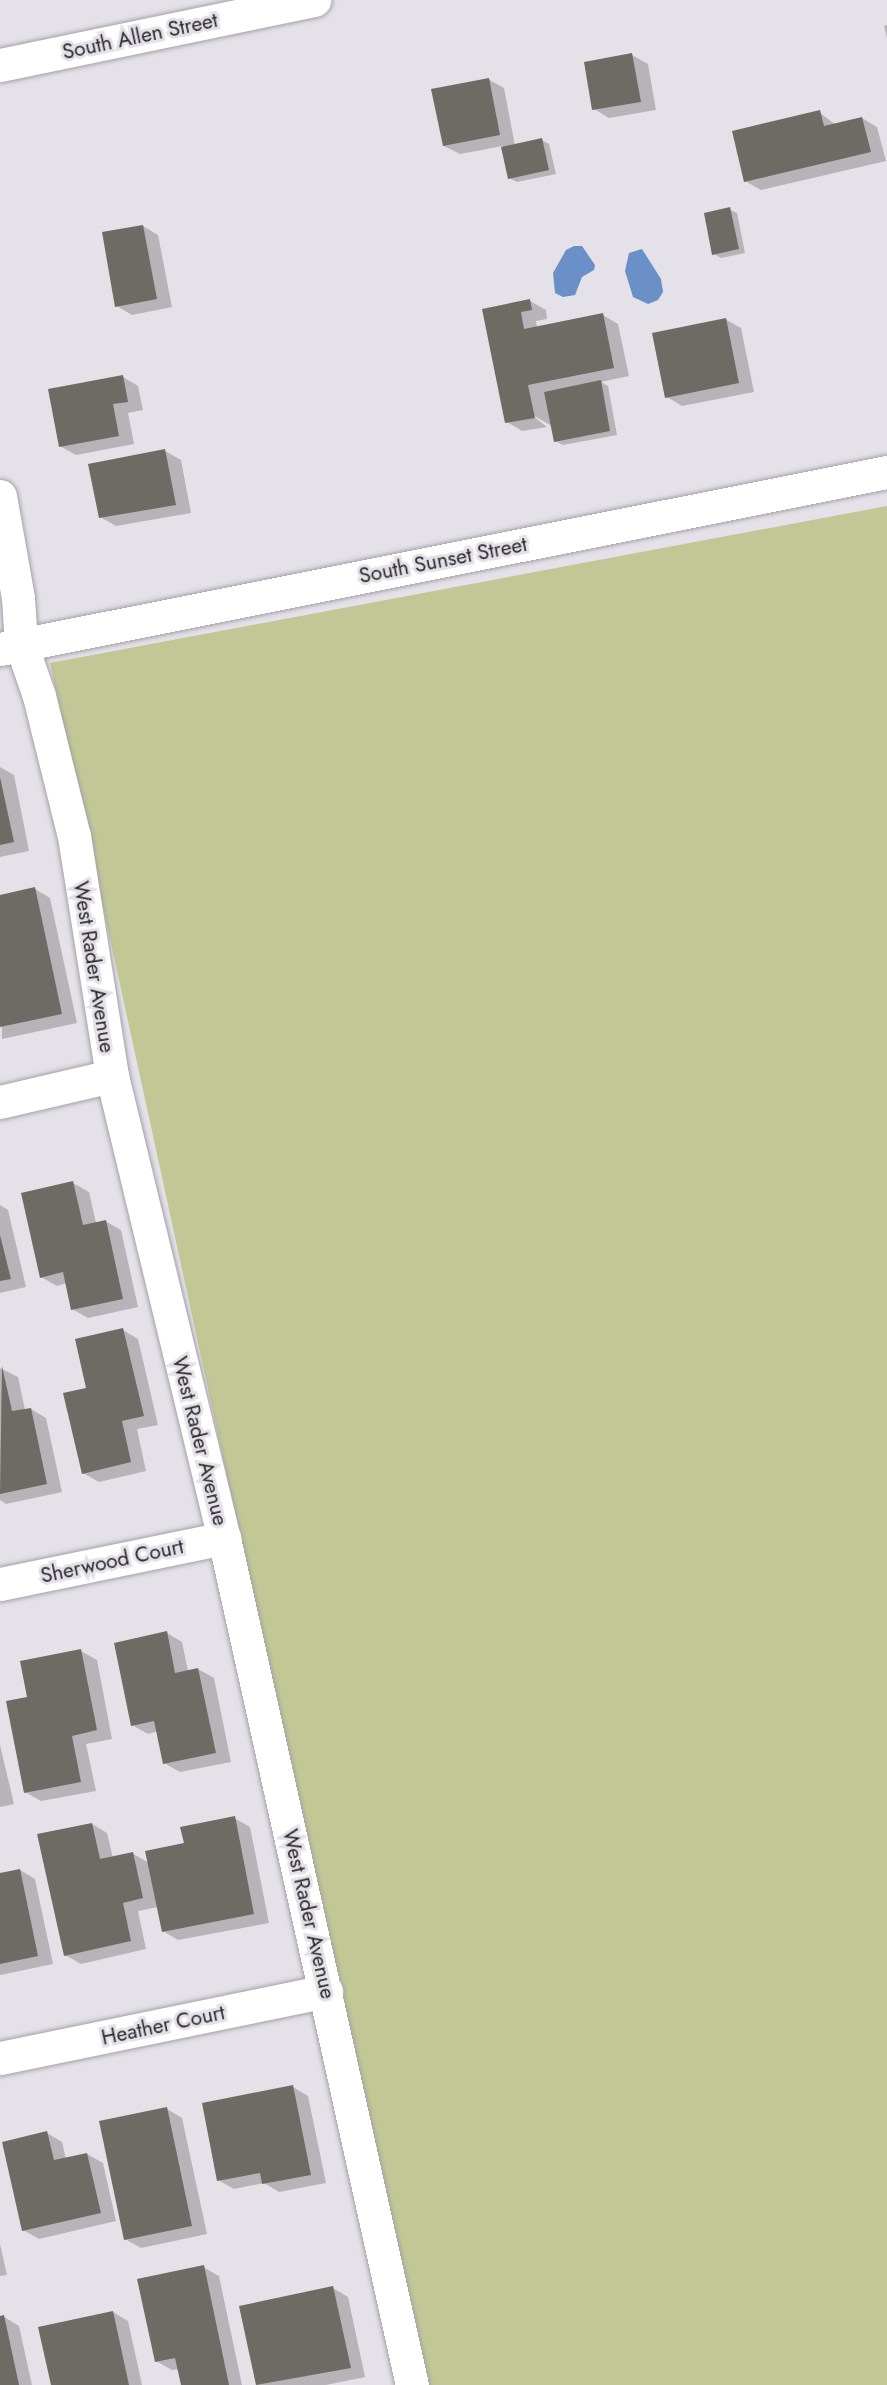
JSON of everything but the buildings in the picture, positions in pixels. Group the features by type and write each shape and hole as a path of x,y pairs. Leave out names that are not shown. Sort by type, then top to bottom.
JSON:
{"street":[{"name":"South Allen Street","path":"0,65 314,0"},
{"name":"South Sunset Street","path":"10,646 887,472"},
{"name":"West Rader Avenue","path":"0,496 18,598 10,646 39,696 74,836 112,1076 224,1538 412,2385"},
{"path":"0,1102 112,1076"},
{"name":"Sherwood Court","path":"0,1584 224,1538"},
{"name":"Heather Court","path":"0,2058 326,1991"}],"green space":[{"path":"887,506 887,2385 425,2385 50,663"}],"water":[{"path":"574,246 582,246 595,265 594,270 582,277 575,295 563,297 555,293 553,273 566,250"},
{"path":"642,249 661,279 663,292 658,300 648,304 633,297 625,271 629,253"}]}
